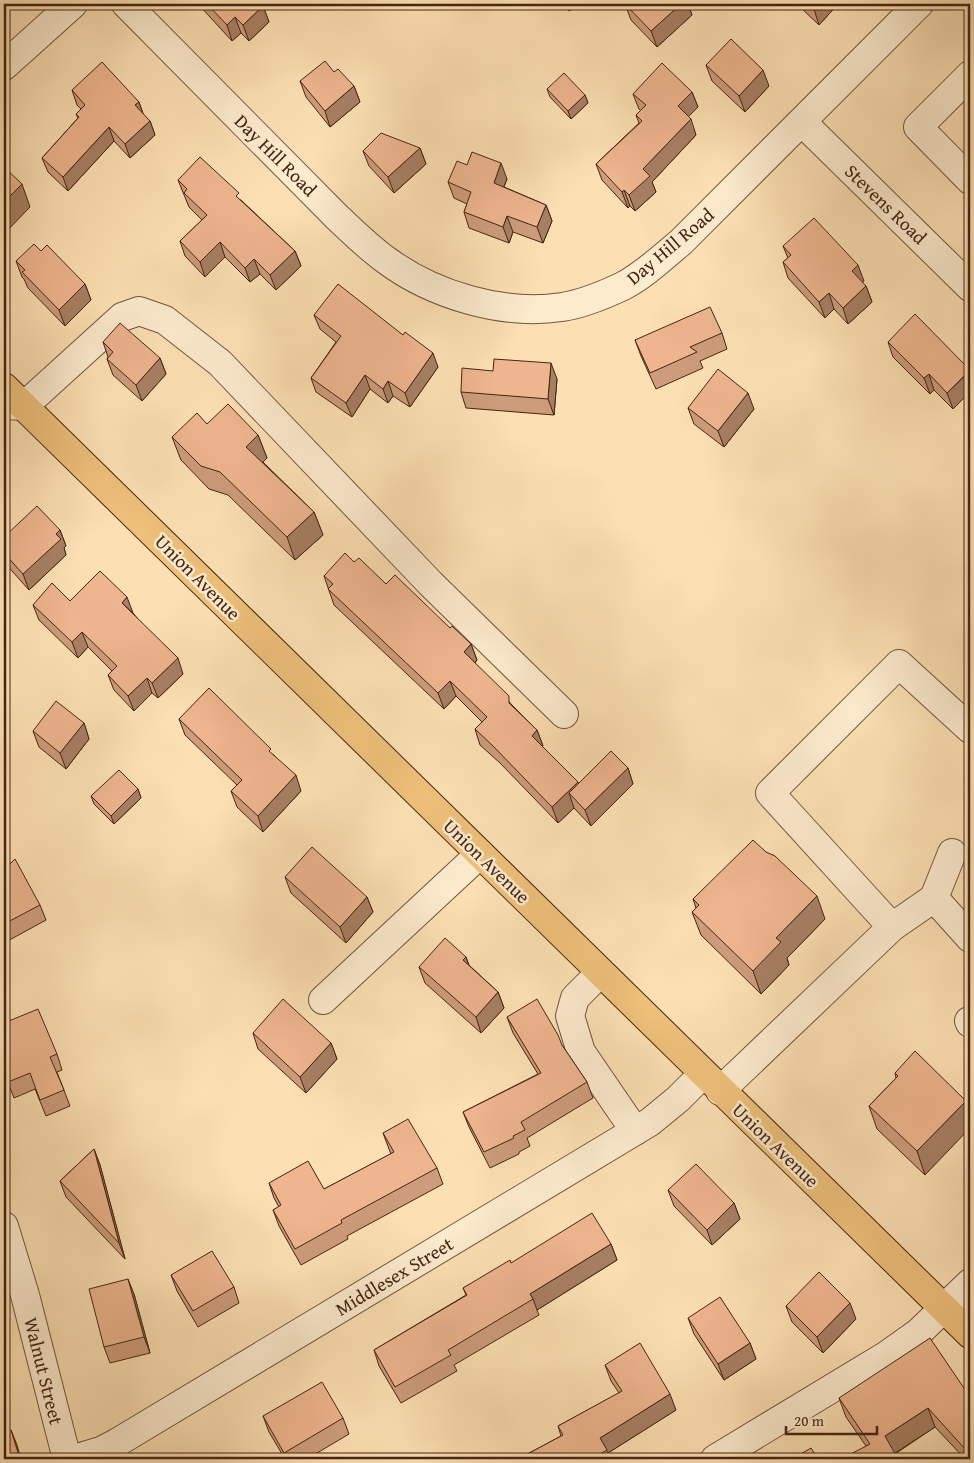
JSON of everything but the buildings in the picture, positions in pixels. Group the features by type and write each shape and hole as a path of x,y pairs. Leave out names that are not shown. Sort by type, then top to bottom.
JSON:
{"main road":[{"name":"Union Avenue","path":"4,387 14,406 480,854 970,1334"}],"street":[{"path":"4,66 74,4"},
{"name":"Day Hill Road","path":"126,4 337,217 387,261 414,277 472,301 503,307 534,309 563,307 594,298 625,285 656,263 680,242 802,122 919,4"},
{"path":"970,75 918,127 970,180"},
{"name":"Stevens Road","path":"802,122 970,287"},
{"path":"14,406 122,317 139,311 165,320 220,363 430,584 564,714"},
{"path":"892,927 770,793 899,664 970,729"},
{"path":"952,853 934,898 970,938"},
{"path":"323,1000 480,854"},
{"name":"Middlesex Street","path":"74,1459 101,1451 118,1442 635,1131 668,1108 712,1082 892,927 934,898"},
{"path":"600,973 575,998 570,1016 581,1052 635,1131"},
{"name":"Walnut Street","path":"4,1226 25,1295 67,1459"},
{"path":"715,1459 887,1355 918,1333 970,1283"}]}
